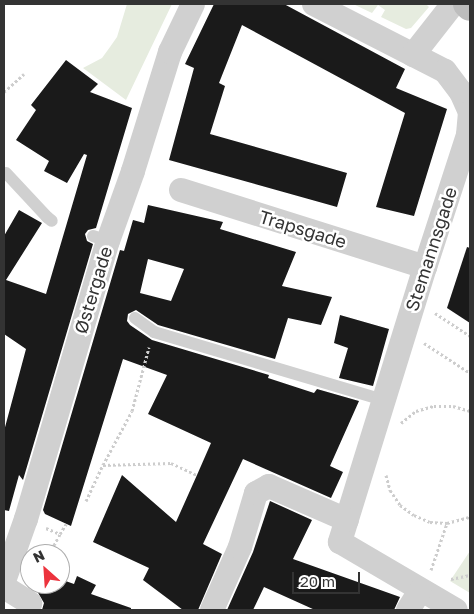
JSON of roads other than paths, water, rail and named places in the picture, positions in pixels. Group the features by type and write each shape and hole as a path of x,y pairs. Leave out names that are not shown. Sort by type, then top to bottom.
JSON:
{"main road":[{"path":"467,4 470,7"}],"street":[{"name":"Østergade","path":"6,568 26,519 92,304 100,238 133,171 170,52 193,4"},
{"name":"Stemannsgade","path":"314,4 445,71 461,92 470,112 468,136 425,267 340,542 430,603"},
{"path":"413,55 453,4"},
{"name":"Trapsgade","path":"181,190 425,267"},
{"path":"212,610 240,548 256,493 269,486 347,520"},
{"path":"4,587 30,603"}],"lane":[{"path":"6,173 52,220"},
{"path":"135,318 154,332 384,400"}]}
